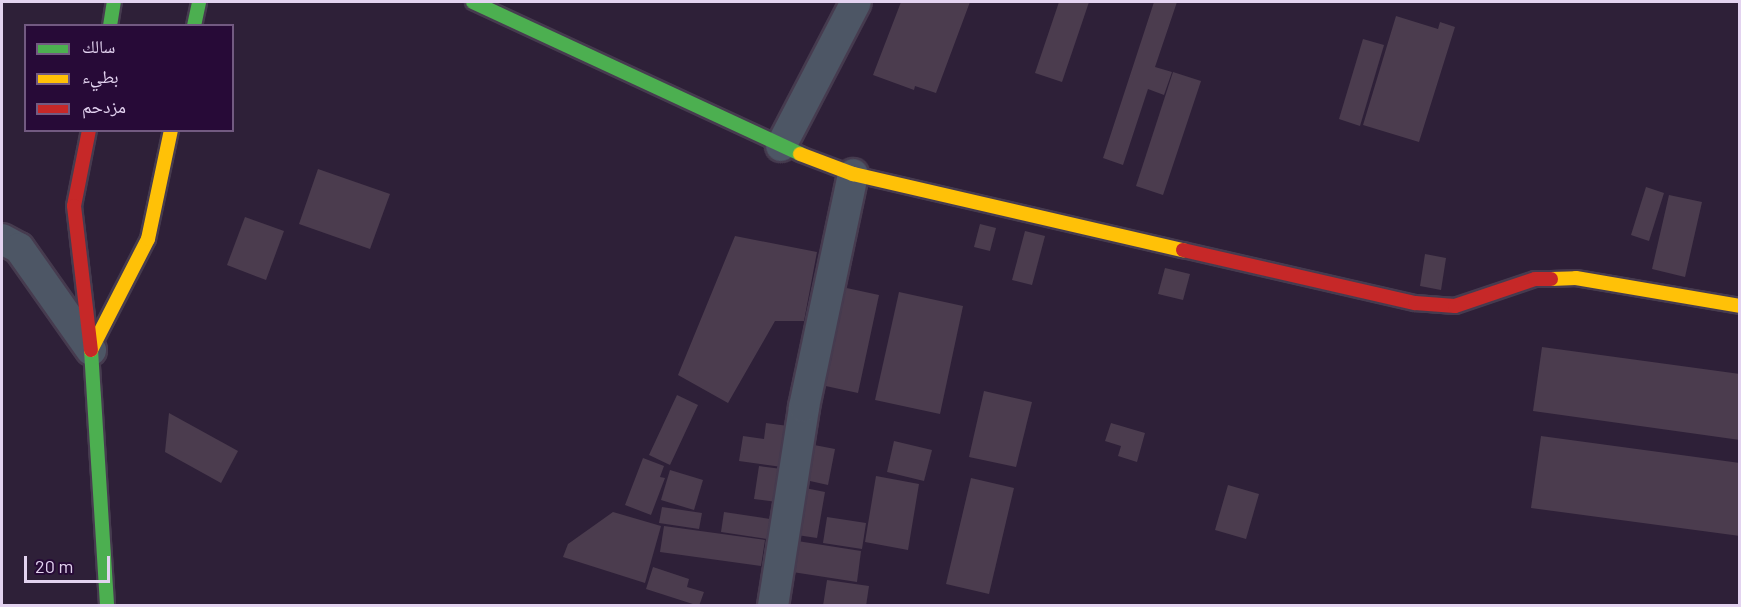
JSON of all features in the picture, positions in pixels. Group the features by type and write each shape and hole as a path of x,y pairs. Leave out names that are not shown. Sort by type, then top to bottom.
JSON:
{"street":[{"path":"110,24 114,2"},
{"path":"194,24 200,2"},
{"path":"473,2 781,146 853,174 1414,303 1455,306 1535,279 1576,278 1740,306"},
{"path":"781,146 856,2"},
{"path":"89,132 74,206 91,350 107,606"},
{"path":"91,350 148,238 171,132"},
{"path":"772,606 804,407 853,174"},
{"path":"2,239 19,248 91,350"}],"building":[{"path":"901,2 970,2 936,93 915,86 914,90 873,75"},
{"path":"1059,2 1089,2 1062,82 1035,73"},
{"path":"1154,2 1177,2 1155,67 1172,72 1164,95 1148,89 1123,165 1103,158"},
{"path":"1396,16 1438,29 1440,22 1455,27 1419,142 1363,125"},
{"path":"1363,39 1384,45 1360,126 1339,119"},
{"path":"1173,72 1201,81 1163,195 1136,186"},
{"path":"318,169 390,194 370,249 299,224"},
{"path":"1646,187 1664,193 1649,241 1631,235"},
{"path":"1669,195 1702,202 1685,277 1652,269"},
{"path":"245,217 284,231 266,280 227,265"},
{"path":"980,224 996,228 990,251 974,247"},
{"path":"1025,231 1045,236 1032,285 1012,280"},
{"path":"735,236 817,252 804,321 775,321 728,403 678,375"},
{"path":"1425,254 1446,258 1441,290 1420,286"},
{"path":"1165,268 1190,274 1183,300 1158,294"},
{"path":"842,287 879,295 858,393 821,385"},
{"path":"899,292 963,306 940,414 875,400"},
{"path":"1542,347 1740,374 1740,440 1533,411"},
{"path":"984,391 1032,402 1016,467 969,457"},
{"path":"677,395 698,405 670,465 649,455"},
{"path":"169,413 238,451 221,483 165,452"},
{"path":"766,423 788,426 782,467 739,461 743,436 764,439"},
{"path":"1111,423 1145,433 1137,462 1118,456 1121,446 1105,441"},
{"path":"1541,436 1740,463 1740,536 1531,508"},
{"path":"894,441 932,450 924,481 887,472"},
{"path":"809,444 835,449 828,485 801,479"},
{"path":"643,458 664,466 660,477 665,478 651,515 625,505"},
{"path":"759,466 782,469 777,502 754,499"},
{"path":"670,470 703,480 694,510 661,500"},
{"path":"876,476 919,484 908,550 865,542"},
{"path":"971,478 1014,488 989,594 946,584"},
{"path":"1228,485 1259,494 1246,539 1215,530"},
{"path":"805,488 825,492 817,538 797,535"},
{"path":"662,507 702,513 699,529 659,523"},
{"path":"613,512 661,526 645,583 563,557 568,544"},
{"path":"724,512 770,519 767,539 721,532"},
{"path":"827,517 866,523 862,549 823,543"},
{"path":"664,526 765,540 761,566 660,552"},
{"path":"791,540 861,551 857,582 786,571"},
{"path":"653,567 689,579 687,587 704,592 699,606 646,589"},
{"path":"827,580 869,586 866,606 823,606"}],"traffic: fast":[{"path":"110,24 114,2"},
{"path":"194,24 199,2"},
{"path":"473,2 800,154"},
{"path":"91,350 107,606"}],"traffic: slow":[{"path":"91,350 148,239 171,132"},
{"path":"800,154 853,174 1183,250"},
{"path":"1551,279 1576,278 1740,306"}],"traffic: jam":[{"path":"89,132 74,206 91,350"},
{"path":"1183,250 1415,303 1455,306 1535,279 1551,279"}]}
